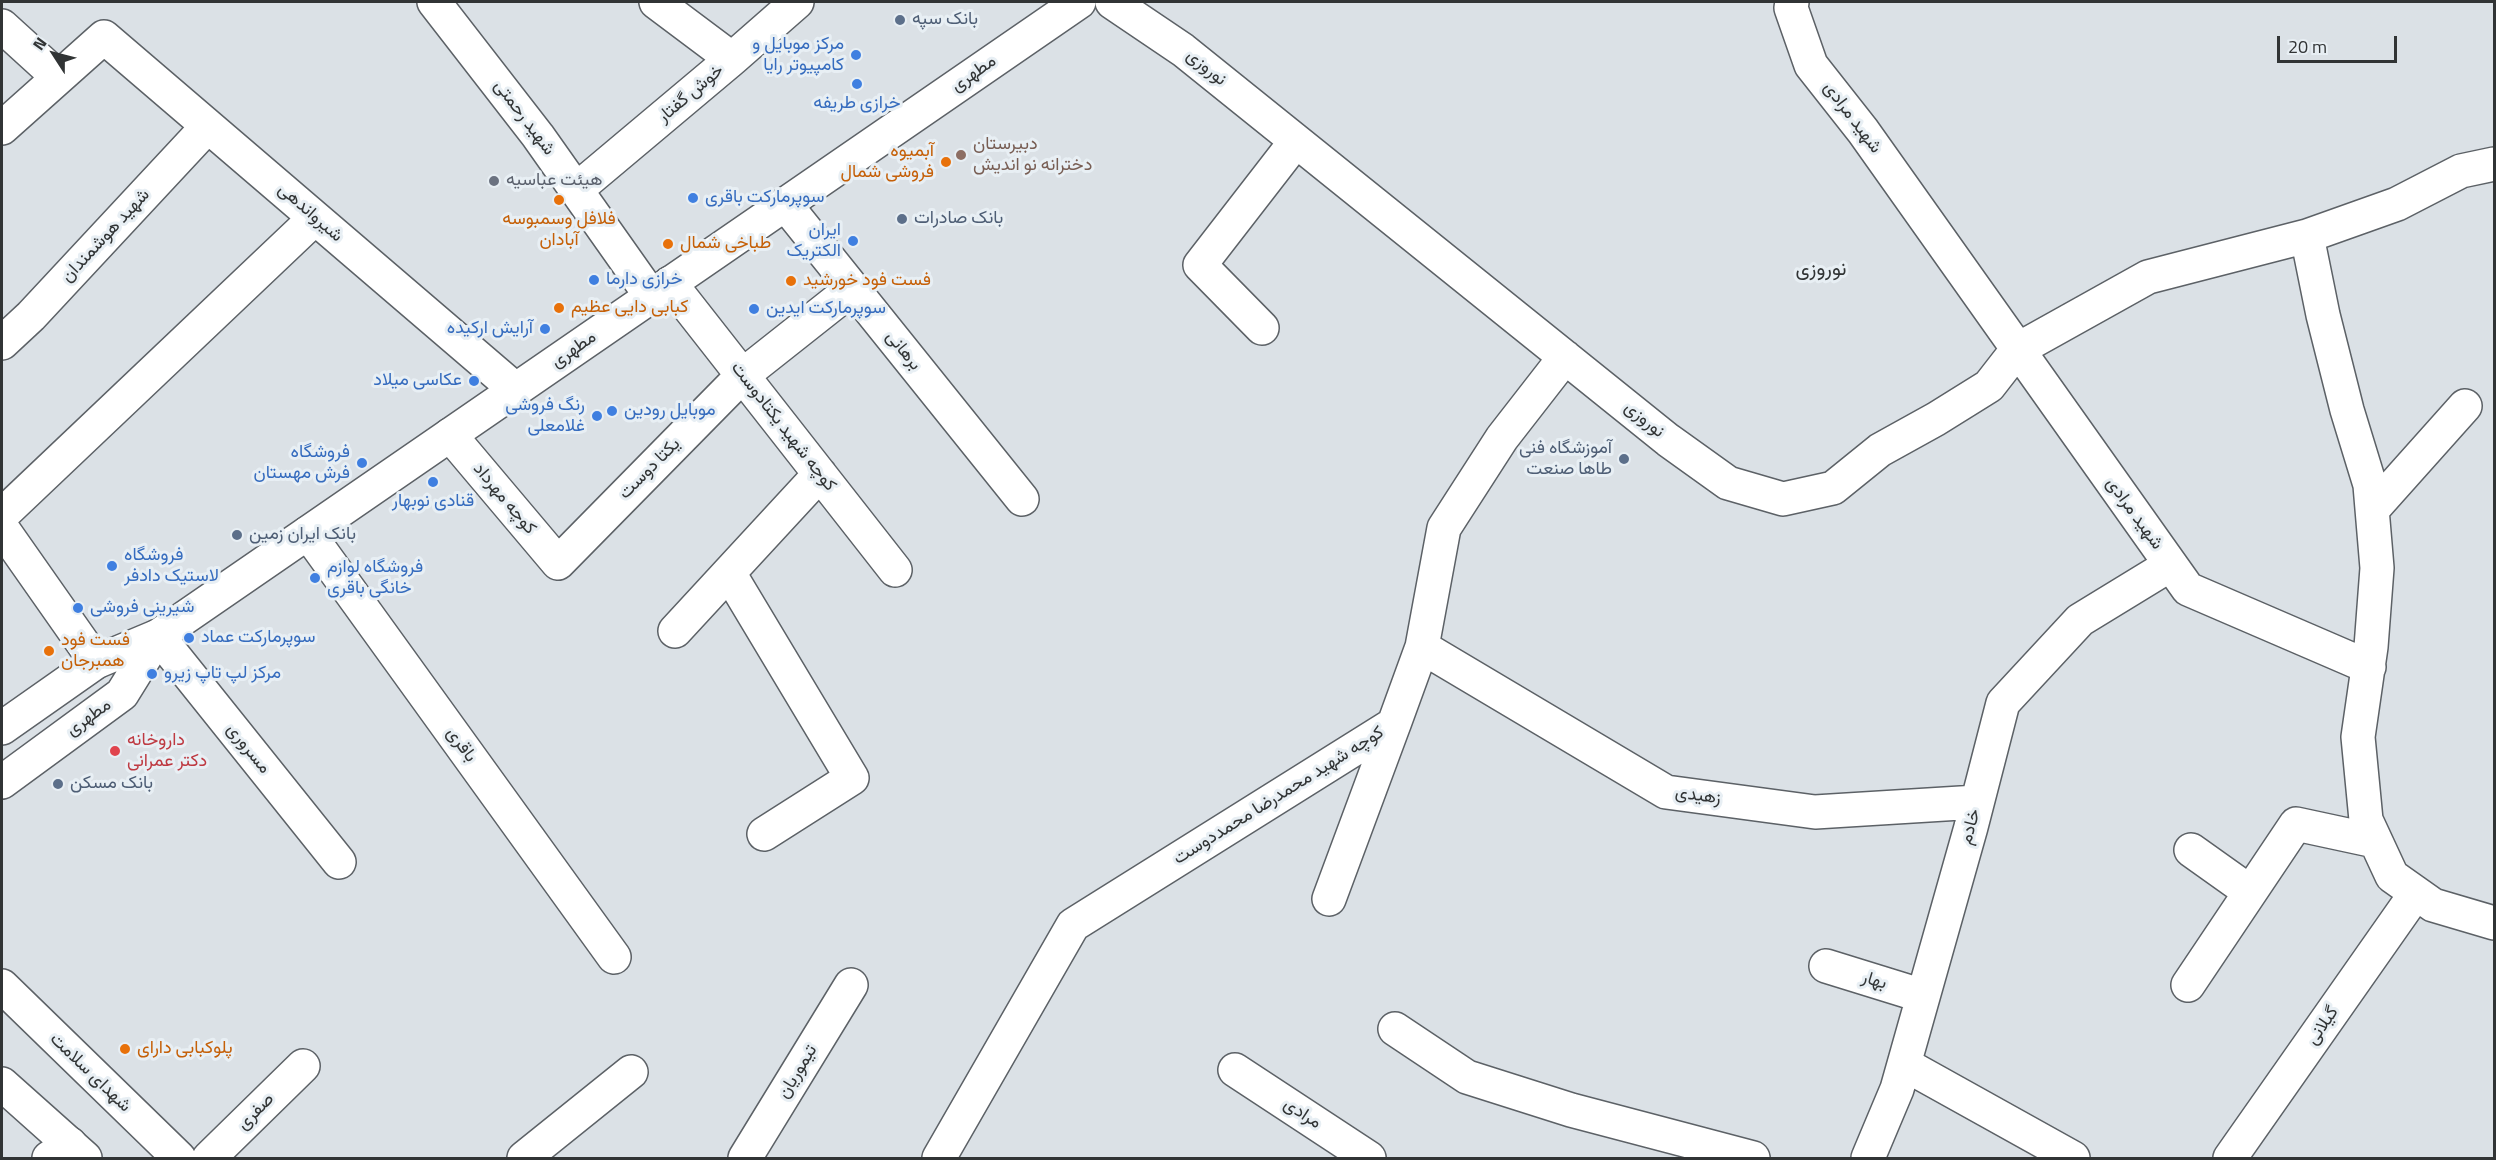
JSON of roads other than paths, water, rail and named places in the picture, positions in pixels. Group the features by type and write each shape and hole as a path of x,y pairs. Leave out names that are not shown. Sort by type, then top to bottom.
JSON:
{"street":[{"name":"شهید رحمتی","path":"434,2 538,136 576,190 661,290"},
{"name":"خوش گفتار","path":"576,190 732,59 656,2"},
{"path":"732,59 797,2"},
{"name":"مطهری","path":"2,728 96,662 158,636 1079,2"},
{"name":"نوروزی","path":"1112,2 1184,50 1668,440 1728,483 1783,499 1833,488 1880,450 1989,386 2017,350"},
{"name":"شهید مرادی","path":"1792,2 1791,8 1811,65 1863,131 2188,589 2368,667"},
{"path":"2,26 58,77 2,128"},
{"name":"شیرواندهی","path":"58,77 104,37 516,390"},
{"name":"شهید هوشمندان","path":"2,343 31,316 208,126"},
{"path":"1262,328 1200,265 1296,141"},
{"path":"2017,350 2148,277 2307,236 2397,204 2460,171 2494,164"},
{"name":"برهانی","path":"785,204 1022,499"},
{"path":"2,515 315,218"},
{"path":"2307,236 2323,315 2370,485 2373,509 2377,568 2368,667 2358,737 2366,820 2392,876 2433,905 2494,923"},
{"name":"یکتا دوست","path":"558,563 743,375 853,288"},
{"name":"کوچه شهید یکتادوست","path":"661,290 743,375 895,570"},
{"name":"کوچه شهید محمدرضا محمددوست","path":"939,1158 1073,925 1394,724 1422,647 1444,528 1502,438 1565,357"},
{"path":"2373,509 2465,406"},
{"name":"کوچه مهرداد","path":"450,435 558,563"},
{"path":"675,631 820,474"},
{"path":"2,528 96,662"},
{"name":"باقری","path":"308,533 614,957"},
{"name":"خادم","path":"1868,1158 1897,1089 2003,704 2080,620 2170,565"},
{"path":"729,573 852,778 764,834"},
{"name":"مطهری","path":"2,782 122,694 158,636"},
{"name":"مسروری","path":"158,636 339,862"},
{"name":"زهیدی","path":"1422,647 1666,792 1815,812 1977,802"},
{"path":"1329,899 1394,724"},
{"path":"2188,985 2296,824 2375,841"},
{"path":"2191,850 2250,892"},
{"name":"گیلانی","path":"2230,1158 2416,893"},
{"name":"بهار","path":"1826,966 1923,996"},
{"name":"تیموریان","path":"745,1158 850,985"},
{"name":"شهدای سلامت","path":"2,986 179,1158"},
{"path":"1395,1029 1467,1077 1570,1110 1753,1158"},
{"path":"1904,1064 2073,1158"},
{"name":"صفری","path":"209,1158 303,1066"},
{"name":"مرادی","path":"1235,1070 1369,1158"},
{"path":"524,1158 631,1072"},
{"path":"2,1084 68,1154"}],"place":[{"name":"بانک سپه","path":"900,20"},
{"name":"مرکز موبایل و کامپیوتر رایا","path":"856,55"},
{"name":"خرازی طریفه","path":"857,84"},
{"name":"دبیرستان دخترانه نو اندیش","path":"961,155"},
{"name":"آبمیوه فروشی شمال","path":"946,162"},
{"name":"هیئت عباسیه","path":"494,181"},
{"name":"سوپرمارکت باقری","path":"693,198"},
{"name":"فلافل وسمبوسه آبادان","path":"559,200"},
{"name":"بانک صادرات","path":"902,219"},
{"name":"ایران الکتریک","path":"853,241"},
{"name":"طباخی شمال","path":"668,244"},
{"name":"خرازی دارما","path":"594,280"},
{"name":"فست فود خورشید","path":"791,281"},
{"name":"کبابی دایی عظیم","path":"559,308"},
{"name":"سوپرمارکت ایدین","path":"754,309"},
{"name":"آرایش ارکیده","path":"545,329"},
{"name":"عکاسی میلاد","path":"474,381"},
{"name":"موبایل رودین","path":"612,411"},
{"name":"رنگ فروشی غلامعلی","path":"597,416"},
{"name":"آموزشگاه فنی طاها صنعت","path":"1624,459"},
{"name":"فروشگاه فرش مهستان","path":"362,463"},
{"name":"قنادی نوبهار","path":"433,482"},
{"name":"بانک ایران زمین","path":"237,535"},
{"name":"فروشگاه لاستیک دادفر","path":"112,566"},
{"name":"فروشگاه لوازم خانگی باقری","path":"315,578"},
{"name":"شیرینی فروشی","path":"78,608"},
{"name":"سوپرمارکت عماد","path":"189,638"},
{"name":"فست فود همبرجان","path":"49,651"},
{"name":"مرکز لپ تاپ زیرو","path":"152,674"},
{"name":"داروخانه دکتر عمرانی","path":"115,751"},
{"name":"بانک مسکن","path":"58,784"},
{"name":"پلوکبابی دارای","path":"125,1049"}],"district":[{"name":"نوروزی","path":"1821,270"}]}
